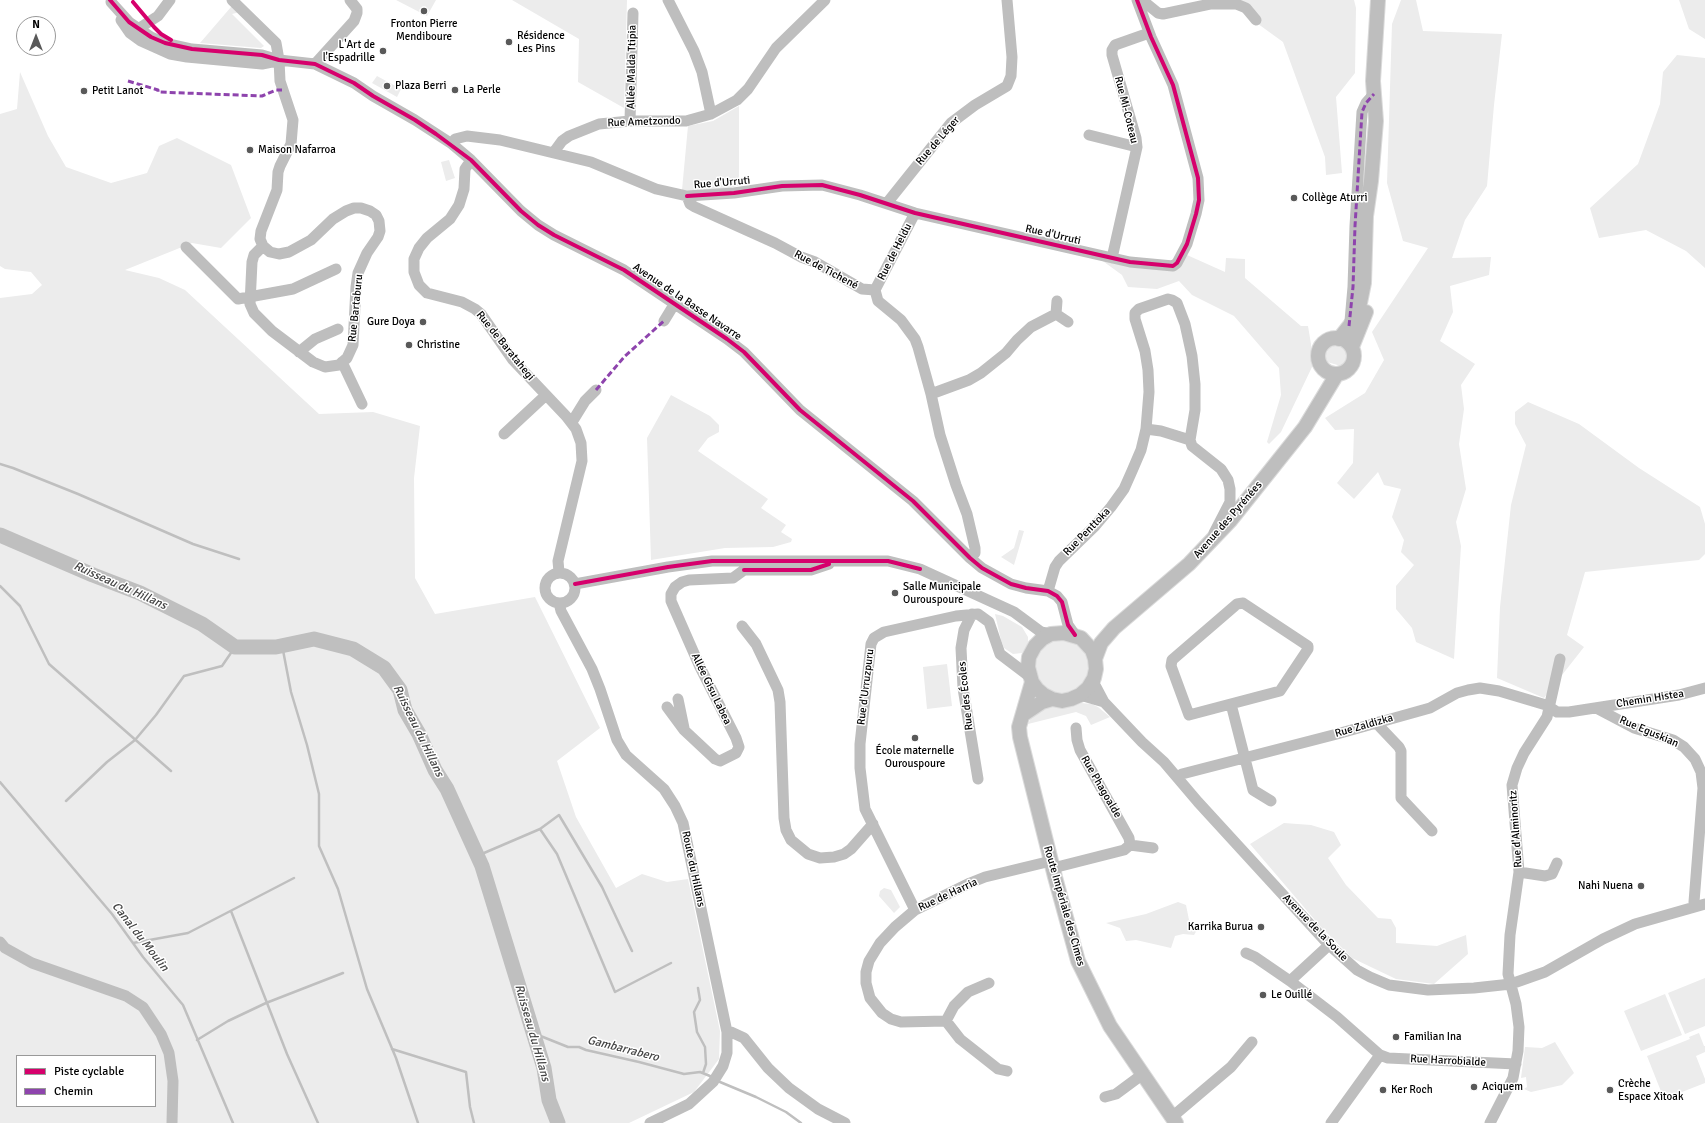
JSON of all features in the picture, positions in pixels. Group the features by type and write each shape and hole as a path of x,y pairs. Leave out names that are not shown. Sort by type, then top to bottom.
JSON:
{"main road":[{"path":"1339,339 1349,326 1359,308 1365,271 1366,216 1371,181 1376,121 1373,67 1378,0"},
{"path":"1352,347 1345,341 1330,339 1321,347 1319,358 1323,368 1337,374 1346,371 1352,364 1354,358 1352,347 1365,314 1372,284 1374,204 1371,181"},
{"name":"Avenue des Pyrénées","path":"1322,395 1323,368"},
{"name":"Avenue des Pyrénées","path":"1095,659 1101,643 1114,628 1155,595 1207,546 1273,469 1311,418 1322,395 1337,374"},
{"name":"Avenue des Pyrénées","path":"1080,638 1114,628"},
{"path":"1064,633 1080,638 1092,650 1095,659 1096,669 1094,678 1088,688 1080,695 1062,701 1052,699 1037,690 1030,679 1028,667 1032,652 1042,639 1052,634 1064,633"},
{"name":"Route Impériale des Cimes","path":"1030,679 1024,714 1019,727 1020,737 1076,953 1086,978 1110,1026 1174,1120"},
{"path":"1024,714 1042,702 1052,699"}],"street":[{"path":"141,41 140,29 158,16 170,0"},
{"path":"232,0 276,43 279,60 280,81 293,120 291,144 278,172 277,190 261,230 260,239 263,246 254,255 252,262 250,274 250,304 254,313 272,331 319,366 333,367 342,362 362,404"},
{"path":"315,64 354,21 357,9 350,0"},
{"path":"668,0 694,51 702,72 711,114"},
{"name":"Rue Ametzondo","path":"554,152 562,141 569,136 599,124 630,121 686,121 711,114 737,100 748,89 762,65 776,48 825,0"},
{"name":"Rue de Léger","path":"887,203 951,123 975,105 1002,90 1010,81 1012,57 1007,0"},
{"path":"1137,0 1149,33"},
{"path":"1142,0 1158,13 1163,14 1210,4 1236,4 1246,8 1256,20"},
{"name":"Avenue de la Basse Navarre","path":"113,5 129,22 151,37 165,44 178,47 262,55 279,60 315,64 354,83 373,96 415,120 452,144 471,160 521,211 538,225 554,235 624,270 675,303 744,352 800,410 913,501 970,558 991,574 1011,584 1048,591"},
{"name":"Avenue de la Basse Navarre","path":"113,5 130,32 141,41 170,54 262,64 279,60"},
{"name":"Allée Malda Ttipia","path":"630,121 633,13"},
{"name":"Rue d'Urruti","path":"688,196 734,194 782,186 822,186 887,203 915,213 1112,258 1161,266 1173,266 1177,262 1186,244 1199,200 1198,178 1173,85 1149,33"},
{"name":"Rue Mi-Coteau","path":"1112,258 1137,147 1136,138 1112,55 1112,50 1115,45 1149,33"},
{"path":"1349,326 1353,287 1362,112 1366,103 1374,94"},
{"path":"1089,135 1137,147"},
{"path":"452,144 455,139 459,137 470,136 500,140 591,162 656,189 688,196"},
{"name":"Rue de Baratahegi","path":"471,160 466,166 464,189 459,205 450,219 428,238 416,254 414,265 416,279 427,293 469,305 481,314 513,360 572,422 582,443 582,461 558,561 559,572"},
{"name":"Rue de Tichené","path":"688,196 690,204 695,207 815,262 862,289 876,292"},
{"name":"Rue Bartaburu","path":"263,246 270,252 279,254 289,252 311,240 333,219 346,211 354,208 360,208 370,211 376,215 379,221 380,231 378,237 367,253 358,274 352,345 347,358 342,362"},
{"name":"Rue de Heldu","path":"876,292 915,213"},
{"path":"186,247 238,299 293,288 336,269"},
{"path":"876,292 878,301 901,320 915,339 918,347 931,394 940,435 967,514 975,544 975,553 970,558"},
{"name":"Rue Penttoka","path":"1048,591 1055,567 1059,561 1095,526 1111,507 1124,489 1141,450 1149,413 1148,370 1145,351 1135,318 1135,313 1139,309 1168,299 1177,303 1185,324 1192,356 1195,384 1195,410 1190,440"},
{"path":"664,321 675,303"},
{"path":"931,394 964,382 981,373 1006,353 1016,340 1056,306 1068,322"},
{"path":"299,352 315,339 338,329"},
{"path":"572,422 585,401 596,390"},
{"path":"504,434 546,395"},
{"path":"1146,429 1161,430 1190,440 1192,446 1225,474 1230,489 1230,502 1207,546"},
{"path":"575,584 695,562 739,560 888,562 920,569 1014,612 1041,632 1052,634 1060,624 1064,612"},
{"path":"728,579 732,569 739,560"},
{"name":"Allée Gisu Labea","path":"667,707 684,730 715,759 720,762 736,753 739,747 736,738 700,667 671,602 671,594 675,587 682,582 689,580 733,578 744,570 811,570 836,561"},
{"path":"559,572 566,573 572,578 575,584 576,590 570,599 560,607 550,598 545,588 549,578 559,572"},
{"path":"1048,591 1057,596 1062,602 1068,626 1080,638"},
{"path":"1243,603 1308,646 1308,649 1280,691 1231,704 1189,715 1171,666 1172,660 1237,604 1243,603"},
{"name":"Route du Hillans","path":"560,607 598,683 617,740 626,755 664,789 675,806 683,823 727,1032 727,1053 723,1066 715,1079 689,1104 650,1123"},
{"path":"972,614 978,614 989,622 1000,654 1030,679"},
{"name":"Rue des Écoles","path":"972,614 964,630 961,648 964,688 978,779"},
{"name":"Rue d'Urruzpuru","path":"915,910 866,809 860,759 861,721 871,644 874,638 884,632 956,616 972,614"},
{"path":"1005,658 1016,661 1032,652 1030,625"},
{"path":"742,626 756,644 778,690 780,702 784,818 786,830 791,840 808,854 820,858 834,858 852,849 872,824"},
{"name":"Rue d'Alminoritz","path":"1490,1123 1513,1078 1516,1064 1518,1027 1516,1004 1508,974 1510,935 1519,872 1512,785 1517,768 1524,753 1547,717 1560,659"},
{"name":"Avenue de la Soule","path":"1094,678 1095,685 1104,702 1178,778 1198,802 1329,945 1357,970 1370,978 1388,985 1408,989 1435,990 1511,984 1545,972 1604,939 1635,924 1700,905"},
{"name":"Rue Zaldizka","path":"1178,778 1182,774 1430,708 1457,693 1480,688 1499,691 1549,707"},
{"name":"Chemin Histea","path":"1596,708 1679,695 1705,688"},
{"name":"Avenue de la Soule","path":"1080,695 1104,702"},
{"path":"678,699 684,730"},
{"path":"1231,704 1253,790 1271,801"},
{"path":"1549,707 1557,712 1569,712 1596,708"},
{"name":"Rue Eguskian","path":"1596,708 1634,728 1673,740 1684,747 1695,759 1701,772 1703,788 1694,896 1700,905"},
{"path":"1379,722 1380,727 1402,751 1401,798 1432,831"},
{"name":"Rue Phagoalde","path":"1076,728 1080,750 1129,838 1130,845"},
{"path":"1052,865 1124,850 1130,845 1153,848"},
{"path":"1519,872 1545,876 1552,874 1558,863"},
{"name":"Rue de Harria","path":"946,1021 910,1023 891,1019 873,1004 867,990 866,972 869,961 880,943 895,927 915,910 970,883 985,877 1052,865"},
{"path":"0,942 5,948 32,963 126,996 143,1007 161,1034 169,1053 173,1081 172,1123"},
{"path":"1290,981 1329,945"},
{"path":"1246,953 1255,957 1290,981 1337,1018 1380,1055 1331,1123"},
{"path":"989,983 968,992 954,1006 946,1021 960,1039 998,1069 1007,1071"},
{"path":"727,1032 731,1032 744,1038 768,1068 789,1088 818,1109 845,1123"},
{"path":"1174,1120 1231,1067 1252,1042"},
{"name":"Rue Harrobialde","path":"1380,1055 1388,1058 1516,1064"},
{"path":"1105,1097 1122,1090 1143,1074"}],"shaded area":[{"name":"Fronton Pierre Mendiboure","path":"396,0 436,0 427,16"},
{"path":"512,0 627,0 624,108 578,82 579,39"},
{"path":"1225,0 1354,0 1356,8 1355,73 1336,97 1342,173 1326,175 1325,157 1283,42"},
{"path":"1401,0 1416,0 1423,31 1502,34 1487,186 1465,220 1452,258 1491,257 1489,275 1450,286 1453,312 1440,341 1475,364 1461,385 1464,409 1459,444 1466,489 1456,522 1461,546 1454,659 1416,642 1412,628 1396,609 1396,586 1414,565 1401,552 1404,540 1392,517 1401,489 1384,485 1378,472 1354,499 1337,483 1353,463 1354,429 1335,430 1325,418 1365,393 1384,360 1372,332 1428,248 1403,241 1387,183 1392,24"},
{"path":"1679,0 1705,0 1705,39 1689,29"},
{"path":"234,6 240,12 232,14 264,46 261,48 200,43 231,7"},
{"path":"1677,55 1705,58 1705,268 1686,251 1646,230 1599,238 1590,208 1638,164 1660,104 1663,72"},
{"path":"20,72 48,136 66,167 111,183 147,173 159,146 177,138 231,165 251,218 221,248 192,243 125,270 159,278 185,290 319,414 373,412 420,426 414,478 415,578 435,614 535,597 600,728 557,761 576,817 616,888 642,874 667,882 688,879 720,1031 719,1059 694,1092 629,1123 0,1123 0,298 32,294 42,285 31,272 5,269 0,266 0,114 17,109"},
{"name":"Plaza Berri","path":"377,76 401,89 397,97 372,83"},
{"path":"739,106 739,185 732,188 692,191 682,190 688,126 713,121"},
{"path":"449,160 455,178 446,181 441,162"},
{"path":"1187,255 1225,272 1226,258 1245,259 1245,278 1301,326 1308,326 1311,344 1312,367 1281,432 1269,444 1267,442 1281,395 1279,368 1234,316 1192,295 1179,281 1157,289 1128,287 1122,275 1100,259 1165,268"},
{"path":"1336,345 1344,347 1348,354 1346,361 1341,366 1327,362 1326,358 1329,348"},
{"path":"671,395 710,416 719,425 719,432 708,438 698,451 768,499 761,508 786,525 781,532 792,539 791,542 773,547 725,548 651,560 647,438"},
{"path":"1528,402 1579,424 1639,468 1700,507 1705,524 1705,554 1699,560 1585,572 1567,635 1584,647 1544,698 1497,678 1500,607 1511,505 1526,445 1515,424 1515,412"},
{"path":"1019,530 1024,531 1014,565 1001,557 1014,548"},
{"path":"995,614 1003,616 1022,627 1028,637 1028,642 1022,653 1013,654 1004,648"},
{"path":"1068,638 1083,647 1090,663 1086,680 1078,689 1067,694 1055,694 1044,689 1034,675 1034,657 1050,640"},
{"path":"947,664 952,706 927,709 923,667"},
{"path":"1081,703 1092,704 1110,717 1091,725 1086,716 1076,712 1028,724 1032,716 1048,706 1069,707"},
{"path":"1284,823 1311,825 1334,832 1341,845 1328,858 1346,885 1378,918 1391,919 1396,928 1396,943 1437,946 1466,935 1468,954 1434,984 1396,979 1352,958 1320,926 1250,844"},
{"path":"884,888 891,890 900,907 894,913 879,896 880,891"},
{"path":"1178,902 1186,905 1189,920 1197,930 1194,935 1183,934 1175,936 1171,948 1136,940 1126,941 1120,928 1106,923 1146,914"},
{"path":"1705,978 1705,1026 1685,1034 1668,993"},
{"path":"1665,994 1682,1035 1641,1051 1624,1011"},
{"path":"1699,1033 1705,1046 1705,1052 1696,1056 1705,1079 1705,1083 1664,1099 1647,1056 1690,1039 1689,1037"},
{"path":"1555,1042 1574,1073 1562,1085 1531,1092 1524,1089 1527,1087 1526,1077 1521,1078 1525,1047 1542,1048"}],"waterway":[{"path":"0,464 78,494 193,544 239,559"},
{"name":"Ruisseau du Hillans","path":"0,535 93,575 140,593 202,624 235,647 276,647 314,639 353,649 384,668 400,690 405,710 419,734 435,770 447,789 482,866 544,1068 549,1100 558,1123"},
{"path":"0,586 20,606 49,664 171,771"},
{"path":"282,645 291,692 307,745 319,794 319,846 338,889 367,989 396,1058 418,1123"},
{"path":"66,801 107,762 135,740 156,715 184,676 222,666 235,647"},
{"name":"Canal du Moulin","path":"0,782 112,914 143,957 183,1005 233,1123"},
{"path":"477,856 540,829 559,815 602,887 632,951"},
{"path":"540,829 557,854 615,992 671,963"},
{"path":"133,943 188,933 294,878"},
{"path":"231,911 287,1054 318,1123"},
{"path":"197,1040 228,1021 266,1003 343,973"},
{"path":"698,988 700,1000 694,1012 697,1032 705,1047 706,1064 703,1073"},
{"name":"Gambarrabero","path":"533,1033 568,1047 579,1047 684,1074 700,1072 710,1076"},
{"path":"392,1049 466,1072 470,1107 474,1123"},
{"name":"Gambarrabero","path":"720,1082 756,1097 786,1112 801,1123"}],"marked path":[{"path":"128,81 158,90 158,92 262,96 276,90 282,90"},
{"path":"1349,326 1353,287 1362,112 1366,103 1374,94"},
{"path":"596,390 625,356 664,321"}],"cycle path":[{"path":"110,0 129,22 151,37 165,43 192,49 262,55 279,60 315,64 354,83 373,96 415,120 471,160 521,211 538,225 554,235 624,270 744,352 800,410 913,501 982,568 1011,584 1048,591 1057,596 1062,602 1068,625 1075,635"},
{"path":"687,196 734,193 782,186 822,185 860,195 915,213 1130,262 1173,266 1177,263 1187,244 1196,214 1199,200 1198,178 1173,85 1151,37 1137,0"},
{"path":"133,2 154,27 161,34 171,40"},
{"path":"575,584 668,567 712,561 888,561 920,569"},
{"path":"744,570 811,570 829,564"}],"place":[{"name":"Fronton Pierre Mendiboure","path":"424,11"},
{"name":"Résidence Les Pins","path":"509,42"},
{"name":"L'Art de l'Espadrille","path":"383,51"},
{"name":"Plaza Berri","path":"387,86"},
{"name":"La Perle","path":"455,90"},
{"name":"Petit Lanot","path":"84,91"},
{"name":"Maison Nafarroa","path":"250,150"},
{"name":"Collège Aturri","path":"1294,198"},
{"name":"Gure Doya","path":"423,322"},
{"name":"Christine","path":"409,345"},
{"name":"Salle Municipale Ourouspoure","path":"895,593"},
{"name":"École maternelle Ourouspoure","path":"915,738"},
{"name":"Nahi Nuena","path":"1641,886"},
{"name":"Karrika Burua","path":"1261,927"},
{"name":"Le Ouillé","path":"1263,995"},
{"name":"Familian Ina","path":"1396,1037"},
{"name":"Aciquem","path":"1474,1087"},
{"name":"Ker Roch","path":"1383,1090"},
{"name":"Crèche Espace Xitoak","path":"1610,1090"}]}
